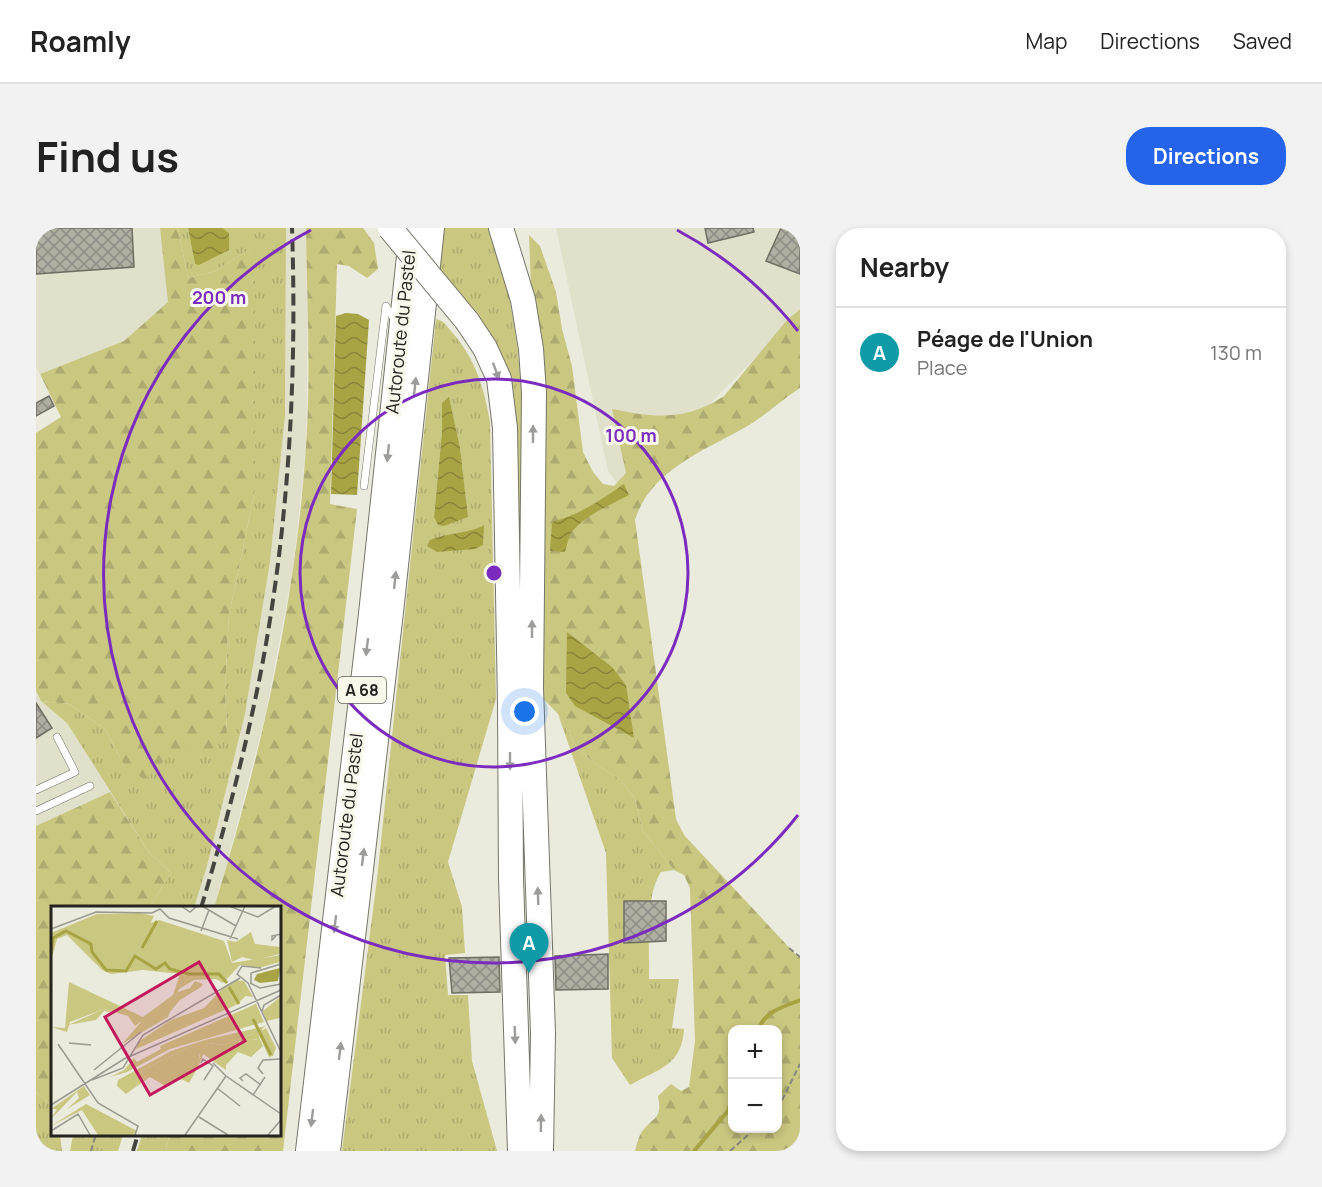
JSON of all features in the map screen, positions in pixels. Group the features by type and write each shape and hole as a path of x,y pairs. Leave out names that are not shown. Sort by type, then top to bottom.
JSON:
{"highway":[{"path":"390,228 467,321 485,348 499,379 505,428 511,879 520,1151"},
{"name":"Autoroute du Pastel","path":"309,1151 372,603 412,228"},
{"name":"Autoroute du Pastel","path":"328,1151 391,612 432,228"},
{"path":"501,228 523,300 531,349 534,393 531,688 543,1033 541,1151"}],"lane":[{"path":"364,486 386,306 401,331"},
{"path":"36,790 75,772 57,737"},
{"path":"36,811 90,786"}],"path":[{"path":"789,948 800,957"},
{"path":"782,1098 800,1064"},
{"path":"730,1151 750,1133"},
{"path":"91,1151 95,1136"}],"shaded area":[{"path":"36,228 160,228 169,302 124,341 40,374 36,367"},
{"path":"286,228 306,228 308,312 306,445 293,570 265,717 225,871 215,906 195,906 207,866 245,714 270,562 285,416"},
{"path":"556,228 800,228 800,307 761,352 623,491 608,471"},
{"path":"36,691 41,701 67,723 110,792 36,826"}],"green space":[{"path":"160,228 178,228 188,278 215,271 250,249 255,281 255,490 229,615 225,688 227,734 206,755 198,746 169,756 145,780 124,765 105,729 69,704 41,701 36,691 36,433 61,417 40,374 124,341 168,302"},
{"path":"178,228 188,228 195,263 229,233 223,228 286,228 285,416 270,562 245,714 207,866 195,906 150,906 171,873 148,851 67,723 41,701 69,704 105,729 124,765 169,756 227,734 225,688 229,615 255,490 250,249 215,271 188,278"},
{"path":"306,228 363,228 374,243 378,269 367,278 349,266 337,264 330,504 357,509 283,1151 165,1151 170,1136 280,1136 280,906 215,906 261,737 285,621 301,505 306,446 308,337"},
{"path":"443,228 492,228 510,300 522,398 519,706 508,399 440,276"},
{"path":"529,235 540,246 556,292 562,329 572,366 583,452 593,472 603,484 614,486 626,473 612,409 642,414 670,415 697,410 710,404 724,396 787,320 800,309 800,388 751,424 695,454 665,475 642,503 635,520 676,819 684,835 800,957 800,1151 635,1151 642,1131 658,1112 658,1096 671,1084 681,1091 689,1087 695,1041 690,888 684,875 674,870 643,831 635,799 620,779 595,764 577,747 558,714 532,687 544,626"},
{"path":"436,319 448,327 472,362 485,397 490,422 496,699 448,862 462,907 465,953 445,955 448,995 468,995 472,1061 497,1151 342,1151 377,879","holes":["449,398 460,447 466,501 434,517 442,431 442,403"]},
{"path":"558,714 577,747 595,764 620,779 635,799 643,831 674,870 661,872 652,895 649,924 649,979 679,979 672,1028 684,1029 682,1041 679,1051 667,1065 630,1085 612,1058 606,853"},
{"path":"110,792 148,851 171,873 150,906 51,906 51,1105 36,1092 36,826"},
{"path":"36,1092 51,1105 51,1136 60,1136 62,1151 36,1151"},
{"path":"73,1136 123,1136 118,1151 70,1151"},
{"path":"142,1136 170,1136 165,1151 137,1151"}],"water":[{"path":"188,228 223,228 229,233 229,250 199,265 195,264"},
{"path":"346,313 358,314 369,320 357,495 331,494 336,316"},
{"path":"449,397 460,447 468,517 444,526 438,525 434,517 442,431 442,403"},
{"path":"624,484 629,495 583,521 571,533 565,552 550,551 552,522 581,511"},
{"path":"484,525 483,545 475,549 437,552 427,546 430,540"},
{"path":"567,632 612,667 626,685 634,738 575,706 566,693"}],"building":[{"path":"36,228 132,228 134,267 36,274"},
{"path":"705,228 753,228 754,232 708,243"},
{"path":"781,228 800,228 800,274 766,261"},
{"path":"49,396 54,406 36,416 36,403"},
{"path":"36,703 52,728 36,738"},
{"path":"624,901 666,901 666,941 624,943"},
{"path":"608,954 608,989 556,990 555,956"},
{"path":"499,957 500,992 452,993 449,958"}],"waterway":[{"path":"760,1025 770,1014 800,1000"},
{"path":"694,1151 728,1111"}],"railway":[{"path":"202,906 227,818 249,727 262,666 279,557 292,393 292,228"},
{"path":"133,1151 137,1136"}],"place":[{"name":"Péage de l'Union","path":"529,973"}]}
